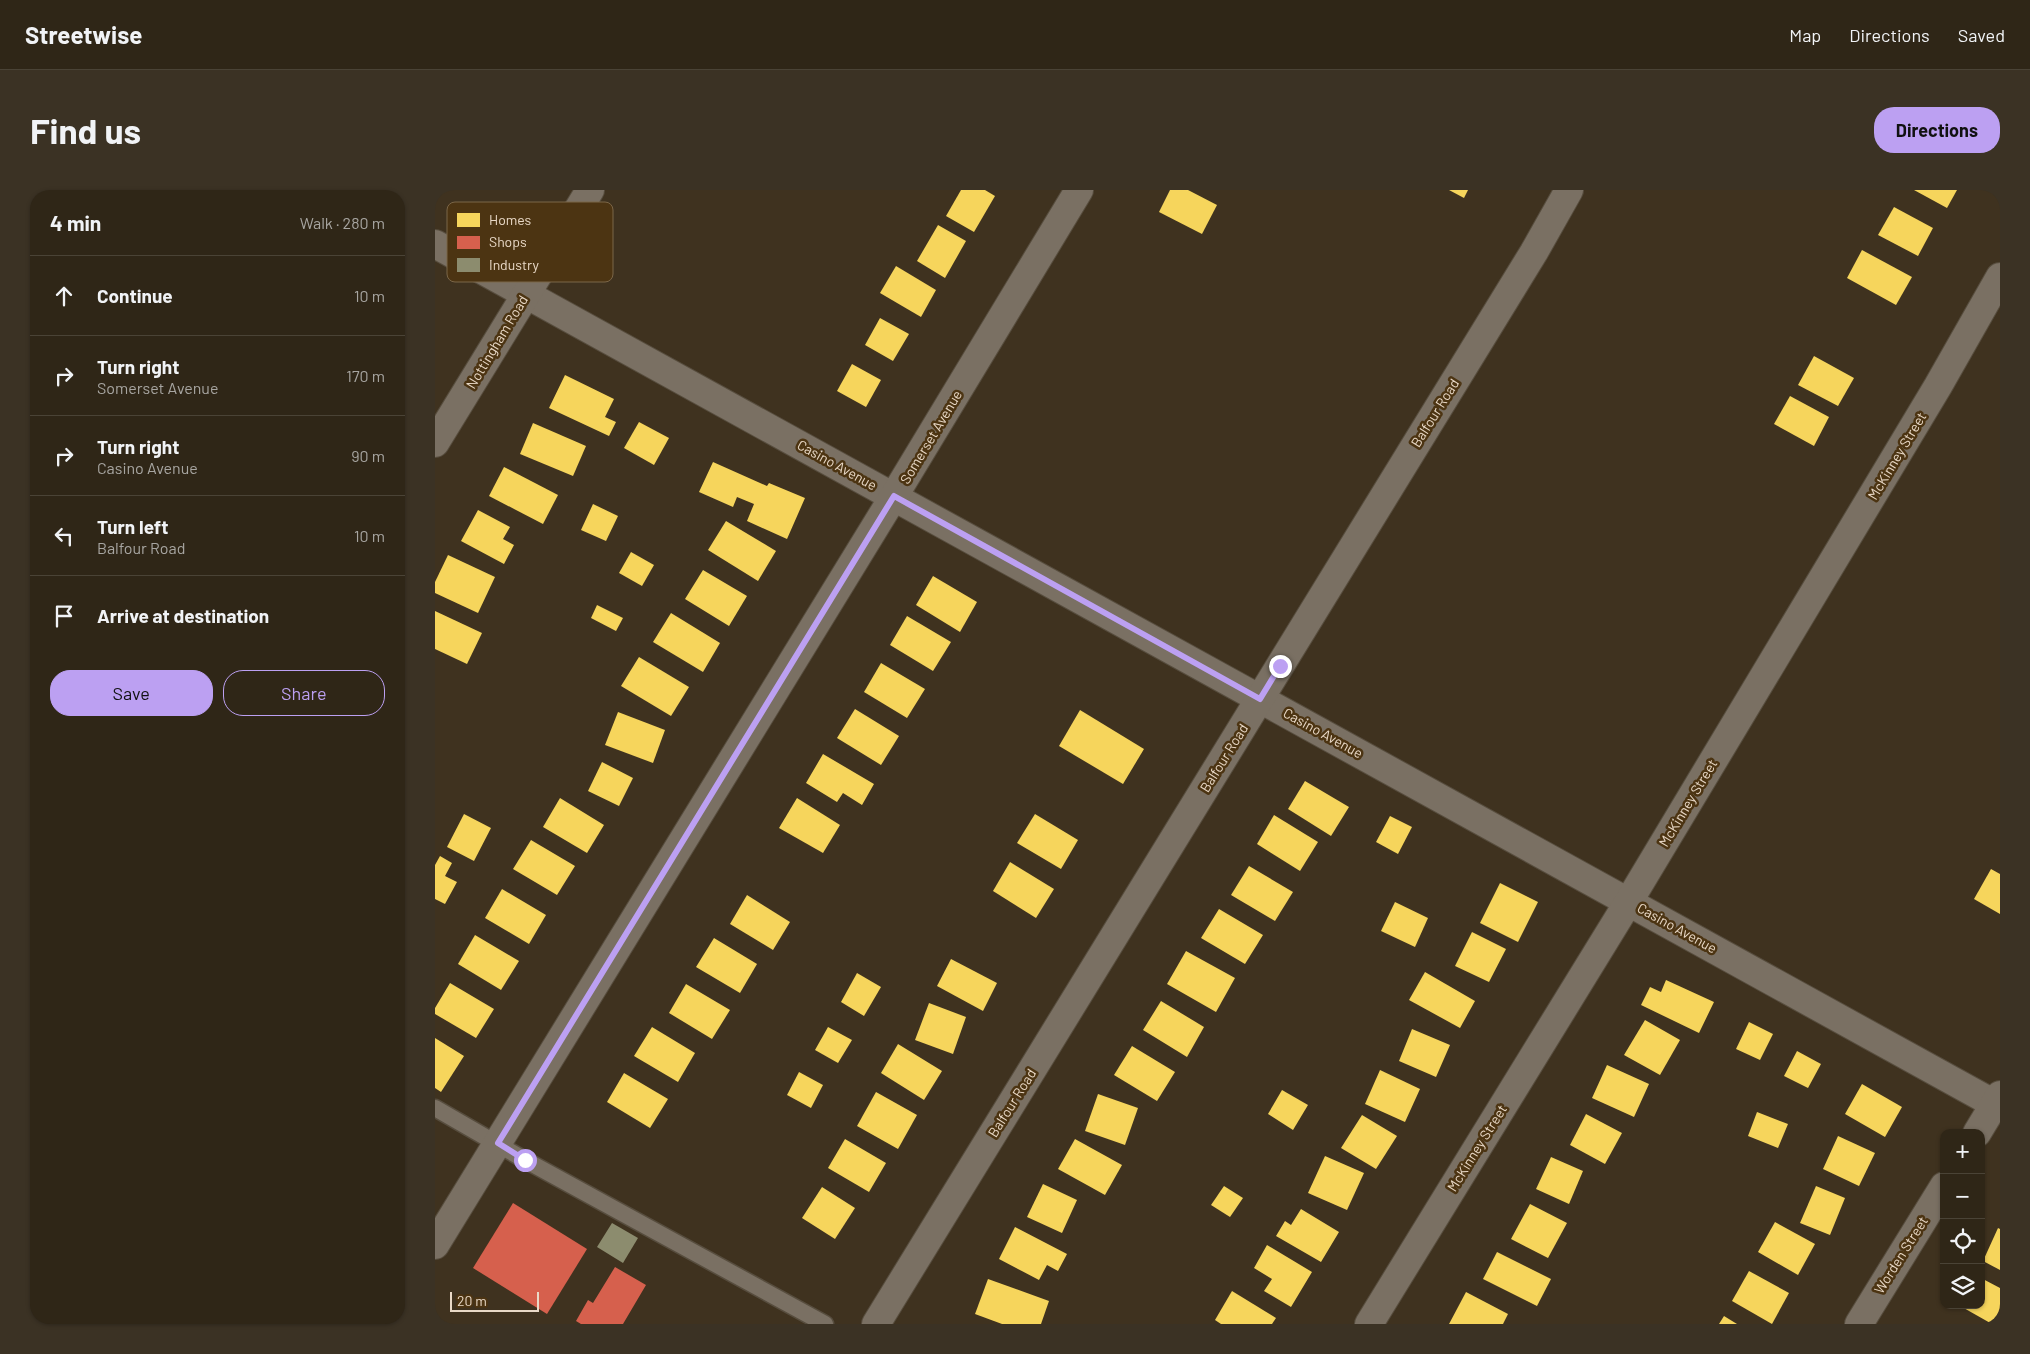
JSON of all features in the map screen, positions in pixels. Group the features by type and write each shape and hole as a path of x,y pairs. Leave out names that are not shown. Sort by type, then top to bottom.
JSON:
{"street":[{"name":"Nottingham Road","path":"583,202 590,190"},
{"name":"Somerset Avenue","path":"435,1245 894,496 1079,190"},
{"name":"Balfour Road","path":"876,1324 1534,252 1569,190"},
{"name":"Casino Avenue","path":"435,244 447,251"},
{"name":"McKinney Street","path":"1369,1324 1629,902 1933,395 2000,277"},
{"name":"Casino Avenue","path":"504,282 1629,902 1998,1102"},
{"name":"Nottingham Road","path":"435,443 533,282"},
{"path":"1980,1129 1998,1102"},
{"name":"Worden Street","path":"1859,1324 1940,1192"}],"lane":[{"path":"435,1108 825,1324"}],"building: Homes":[{"path":"961,190 985,190 995,196 974,232 946,216"},
{"path":"1170,190 1188,190 1217,205 1202,234 1159,212"},
{"path":"1449,190 1468,190 1464,198"},
{"path":"1914,190 1957,190 1947,208"},
{"path":"1894,207 1933,228 1918,256 1878,235"},
{"path":"938,225 966,241 945,278 917,261"},
{"path":"1862,250 1912,277 1896,305 1847,278"},
{"path":"896,266 936,290 921,317 880,293"},
{"path":"880,318 909,334 893,361 865,345"},
{"path":"1814,356 1854,378 1838,406 1798,385"},
{"path":"852,364 881,380 866,407 837,391"},
{"path":"565,375 614,399 605,417 616,422 609,436 549,408"},
{"path":"1790,396 1829,417 1814,446 1774,424"},
{"path":"639,422 669,438 654,465 624,448"},
{"path":"533,423 586,446 573,476 520,454"},
{"path":"713,462 767,486 769,483 805,498 787,539 747,521 754,504 737,497 733,507 699,492"},
{"path":"504,467 558,495 543,524 489,496"},
{"path":"593,504 618,516 606,541 581,530"},
{"path":"478,510 510,527 503,539 514,545 504,564 461,541"},
{"path":"726,521 776,551 758,581 708,550"},
{"path":"631,552 654,565 642,586 619,573"},
{"path":"448,555 495,577 478,613 435,593 435,582"},
{"path":"703,570 747,596 729,626 685,599"},
{"path":"933,576 977,602 960,632 916,605"},
{"path":"597,605 623,618 616,631 591,618"},
{"path":"435,611 482,633 467,664 435,649"},
{"path":"671,613 720,643 703,672 653,642"},
{"path":"907,616 951,642 933,671 890,645"},
{"path":"639,657 689,687 671,716 621,686"},
{"path":"881,663 925,689 907,718 864,692"},
{"path":"855,709 899,736 881,765 837,738"},
{"path":"1080,710 1144,749 1123,784 1059,746"},
{"path":"618,712 665,730 653,763 605,745"},
{"path":"823,754 874,784 862,805 843,793 837,802 806,783"},
{"path":"602,762 633,778 619,806 588,791"},
{"path":"1305,781 1349,807 1331,836 1288,809"},
{"path":"560,798 604,825 587,853 543,827"},
{"path":"797,798 840,825 823,853 779,828"},
{"path":"464,814 491,828 474,861 447,847"},
{"path":"1035,814 1078,840 1061,869 1017,843"},
{"path":"1274,815 1318,842 1300,871 1257,844"},
{"path":"1390,816 1412,827 1398,854 1376,842"},
{"path":"531,840 575,866 557,895 513,869"},
{"path":"440,856 452,863 445,876 457,882 445,904 435,899 435,865"},
{"path":"1010,862 1054,889 1036,918 993,891"},
{"path":"1249,866 1293,892 1275,921 1231,895"},
{"path":"1991,869 2000,874 2000,914 1974,899"},
{"path":"1500,883 1538,902 1518,942 1480,923"},
{"path":"502,889 546,915 529,944 485,918"},
{"path":"747,895 790,922 773,950 730,924"},
{"path":"1395,902 1428,918 1415,947 1381,931"},
{"path":"1219,909 1263,935 1245,964 1201,938"},
{"path":"1472,932 1506,949 1489,982 1455,966"},
{"path":"475,935 519,961 501,990 458,964"},
{"path":"714,938 757,964 740,993 696,967"},
{"path":"1186,951 1235,978 1216,1012 1167,984"},
{"path":"951,959 997,983 983,1011 937,986"},
{"path":"1425,972 1475,1001 1460,1028 1409,1000"},
{"path":"857,973 881,987 864,1016 841,1002"},
{"path":"1666,980 1714,1002 1699,1033 1641,1005 1650,987 1661,992"},
{"path":"450,983 494,1009 476,1038 435,1014 435,1008"},
{"path":"686,984 730,1010 712,1039 669,1013"},
{"path":"1161,1001 1204,1027 1187,1057 1143,1030"},
{"path":"929,1003 966,1017 953,1054 915,1040"},
{"path":"1645,1020 1680,1040 1660,1075 1624,1055"},
{"path":"1749,1022 1773,1034 1760,1060 1736,1049"},
{"path":"652,1027 695,1053 678,1082 634,1056"},
{"path":"828,1027 852,1040 838,1063 815,1050"},
{"path":"1412,1029 1450,1045 1436,1077 1399,1061"},
{"path":"435,1038 464,1056 441,1092 435,1088"},
{"path":"898,1044 942,1071 924,1100 881,1073"},
{"path":"1132,1046 1175,1072 1157,1101 1114,1075"},
{"path":"1797,1051 1821,1064 1808,1088 1784,1076"},
{"path":"1607,1065 1649,1084 1634,1117 1592,1098"},
{"path":"1380,1070 1420,1089 1405,1122 1365,1104"},
{"path":"799,1072 823,1085 811,1108 787,1095"},
{"path":"624,1073 668,1099 650,1128 607,1102"},
{"path":"1862,1084 1902,1107 1885,1137 1845,1114"},
{"path":"1282,1090 1308,1105 1293,1130 1268,1114"},
{"path":"876,1092 917,1115 898,1149 857,1126"},
{"path":"1098,1094 1138,1108 1125,1145 1085,1131"},
{"path":"1757,1112 1788,1124 1778,1148 1748,1136"},
{"path":"1586,1114 1622,1133 1605,1164 1570,1145"},
{"path":"1362,1115 1397,1136 1376,1169 1341,1148"},
{"path":"1838,1136 1875,1153 1859,1186 1823,1169"},
{"path":"845,1139 886,1163 869,1192 828,1168"},
{"path":"1075,1139 1122,1165 1105,1195 1058,1169"},
{"path":"1325,1156 1364,1173 1347,1210 1308,1193"},
{"path":"1551,1157 1583,1171 1569,1204 1536,1189"},
{"path":"1043,1184 1077,1200 1062,1233 1027,1217"},
{"path":"1224,1186 1243,1198 1230,1217 1211,1205"},
{"path":"1816,1186 1845,1198 1830,1235 1800,1223"},
{"path":"822,1187 855,1208 835,1239 802,1218"},
{"path":"1530,1204 1567,1223 1548,1258 1511,1239"},
{"path":"1301,1209 1339,1232 1321,1262 1276,1236 1285,1221 1291,1225"},
{"path":"1775,1222 1815,1244 1798,1275 1758,1252"},
{"path":"1015,1227 1067,1254 1058,1271 1047,1265 1039,1280 999,1259"},
{"path":"1998,1228 2000,1229 2000,1270 1985,1262 1985,1257"},
{"path":"1267,1245 1312,1272 1291,1307 1264,1291 1272,1279 1254,1268"},
{"path":"1497,1252 1551,1279 1537,1306 1483,1279"},
{"path":"1749,1271 1789,1293 1772,1324 1732,1301"},
{"path":"988,1279 1049,1301 1041,1324 1002,1324 975,1314"},
{"path":"1985,1280 2000,1288 2000,1324 1992,1324 1966,1309 1985,1309"},
{"path":"1232,1291 1276,1318 1272,1324 1221,1324 1215,1320"},
{"path":"1466,1292 1508,1314 1503,1324 1449,1324"},
{"path":"1724,1316 1737,1324 1719,1324"}],"building: Shops":[{"path":"513,1203 587,1249 547,1314 473,1268"},
{"path":"615,1267 646,1285 623,1324 581,1324 576,1321 588,1300 593,1303"}],"building: Industry":[{"path":"612,1223 638,1238 623,1263 597,1247"}],"route":[{"path":"525,1160 498,1143 894,496 1260,699 1280,666"}]}
